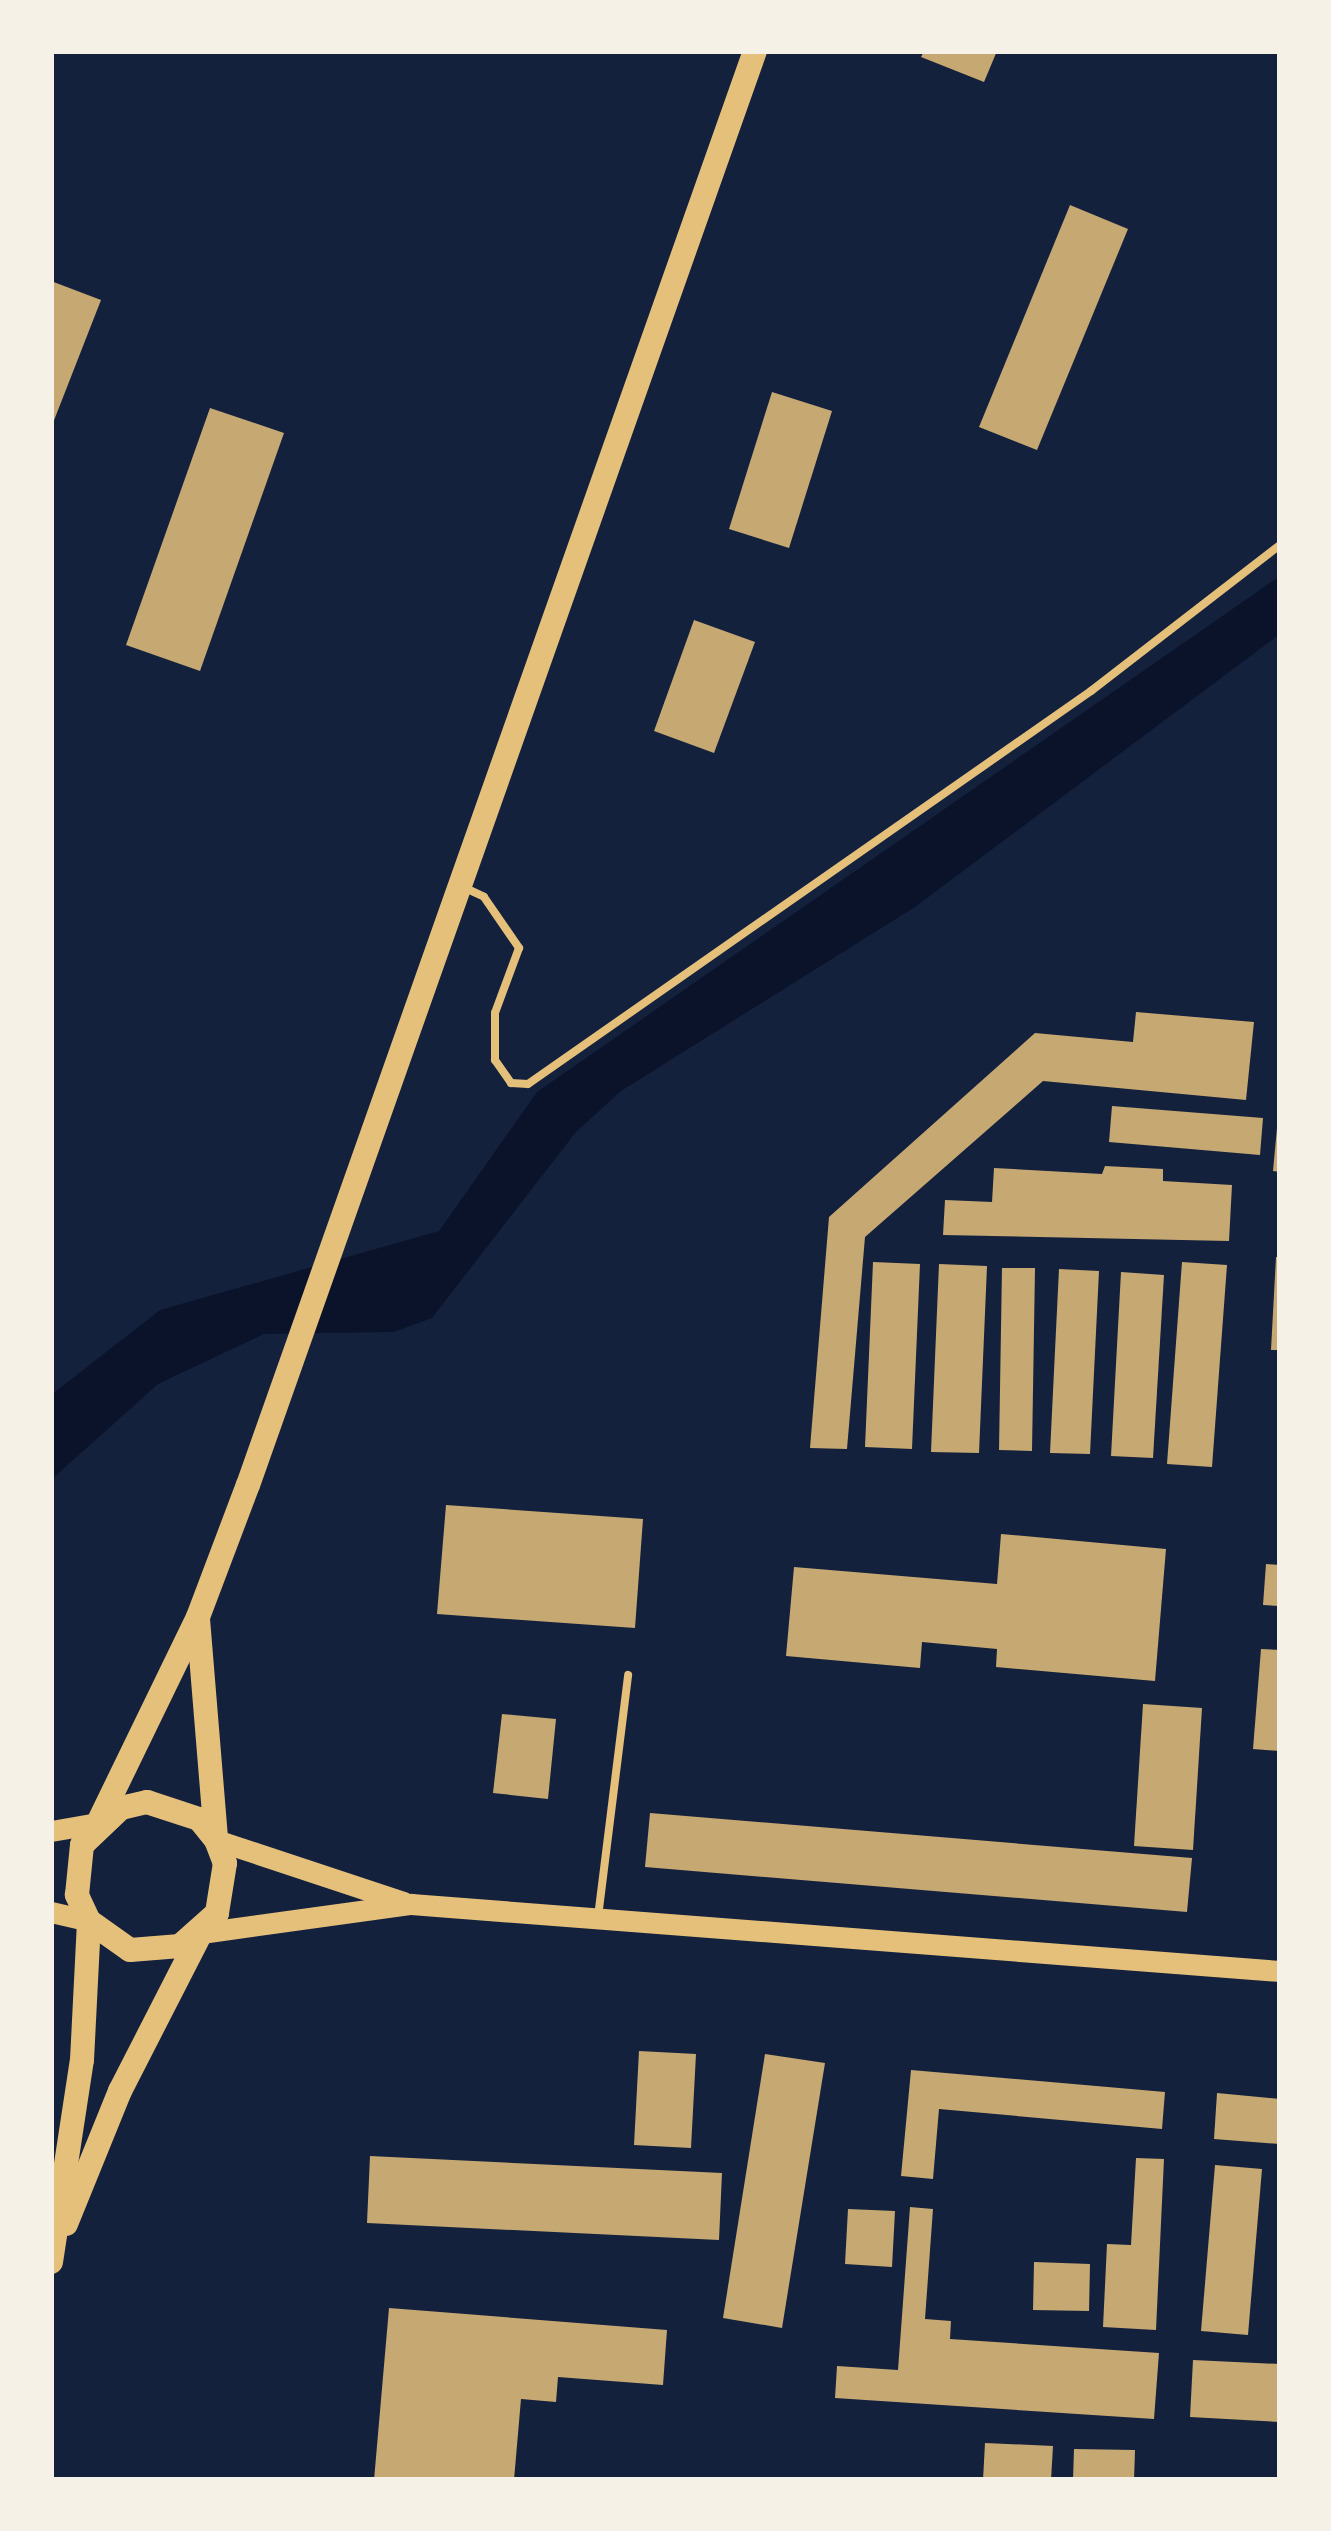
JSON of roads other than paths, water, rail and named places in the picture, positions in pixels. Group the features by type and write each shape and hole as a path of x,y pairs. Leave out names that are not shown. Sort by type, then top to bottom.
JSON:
{"main road":[{"path":"51,2262 82,2060 89,1921 76,1871 198,1617 248,1485 755,51"},
{"path":"51,2262 120,2091 225,1889 216,1840 198,1617"},
{"path":"98,1823 148,1802 199,1819 216,1840"},
{"path":"89,1921 107,1939 142,1951 180,1946 201,1933"}],"street":[{"path":"51,1831 98,1823"},
{"path":"216,1840 411,1904"},
{"path":"201,1933 411,1904 1280,1971"},
{"path":"51,1912 89,1921"}],"lane":[{"path":"461,886 484,897 520,948 495,1013 495,1060 511,1082 528,1084 1091,691 1280,544"},
{"path":"598,1918 628,1675"}],"water":[{"path":"1280,576 1280,634 915,907 621,1091 576,1132 432,1318 394,1332 264,1334 158,1384 51,1480 51,1395 160,1310 439,1231 537,1092"}]}
